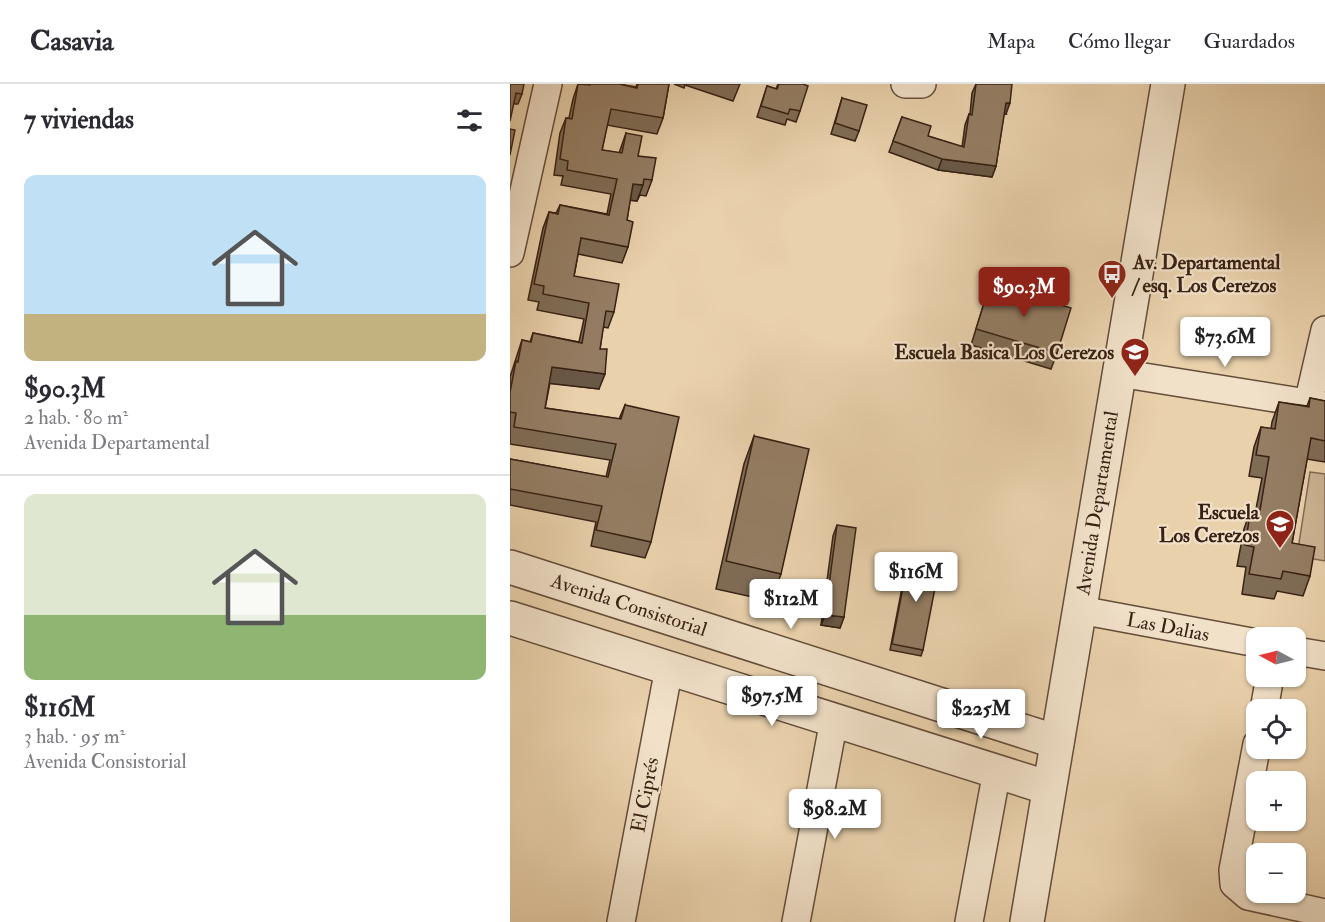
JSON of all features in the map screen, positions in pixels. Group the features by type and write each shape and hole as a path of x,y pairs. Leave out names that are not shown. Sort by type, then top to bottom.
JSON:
{"street":[{"path":"510,253 548,84"},
{"path":"905,84 922,84"},
{"name":"Avenida Departamental","path":"1027,922 1168,84"},
{"path":"1119,373 1317,405 1325,330"},
{"name":"Avenida Consistorial","path":"510,567 1057,742"},
{"name":"Las Dalias","path":"1080,610 1246,642"},
{"path":"510,618 1049,788"},
{"path":"1306,653 1325,656"},
{"name":"El Ciprés","path":"621,922 669,668"},
{"path":"941,753 950,747 958,728 953,709"},
{"path":"796,922 834,720"},
{"path":"1254,759 1233,870 1234,884 1248,896 1325,913"},
{"path":"969,922 997,771"}],"shaded area":[{"path":"1310,472 1325,474 1325,561 1297,556"}],"building":[{"path":"510,84 524,84 522,94 516,93 510,121"},
{"path":"578,84 619,84 637,88 638,84 669,84 663,118 611,109 602,150 622,153 626,133 642,136 638,156 656,158 652,180 644,179 643,185 633,184 627,220 633,222 628,247 581,238 574,276 619,284 614,312 606,311 600,349 607,349 605,374 552,367 545,408 621,419 625,405 679,417 651,542 596,530 602,506 510,489 510,459 608,477 616,444 514,427 516,413 510,412 510,392 522,340 531,342 533,333 582,343 589,303 543,294 544,286 534,284 549,212 558,214 560,205 609,215 617,179 567,170 568,161 560,159 566,118 572,119"},
{"path":"779,84 808,86 800,111 790,109 788,114 761,106 767,86 777,89"},
{"path":"976,84 1012,84 1010,103 1006,103 996,166 942,159 893,141 902,117 931,126 928,136 964,147 969,114 972,115"},
{"path":"842,98 867,105 859,131 835,123"},
{"path":"510,129 515,130 510,155"},
{"path":"990,284 1071,308 1057,353 976,329"},
{"path":"1310,398 1325,401 1325,441 1311,438 1292,543 1315,547 1310,576 1283,571 1281,579 1249,574 1254,547 1245,545 1251,509 1260,510 1269,457 1256,455 1261,427 1275,429 1279,402 1309,407"},
{"path":"754,436 809,449 781,574 726,561"},
{"path":"837,525 856,528 844,617 825,615"},
{"path":"909,556 940,562 923,650 892,644"}],"place":[{"name":"Av. Departamental / esq. Los Cerezos","path":"1112,300"},
{"name":"Escuela Basica Los Cerezos","path":"1135,378"},
{"name":"Escuela Los Cerezos","path":"1280,550"}]}
